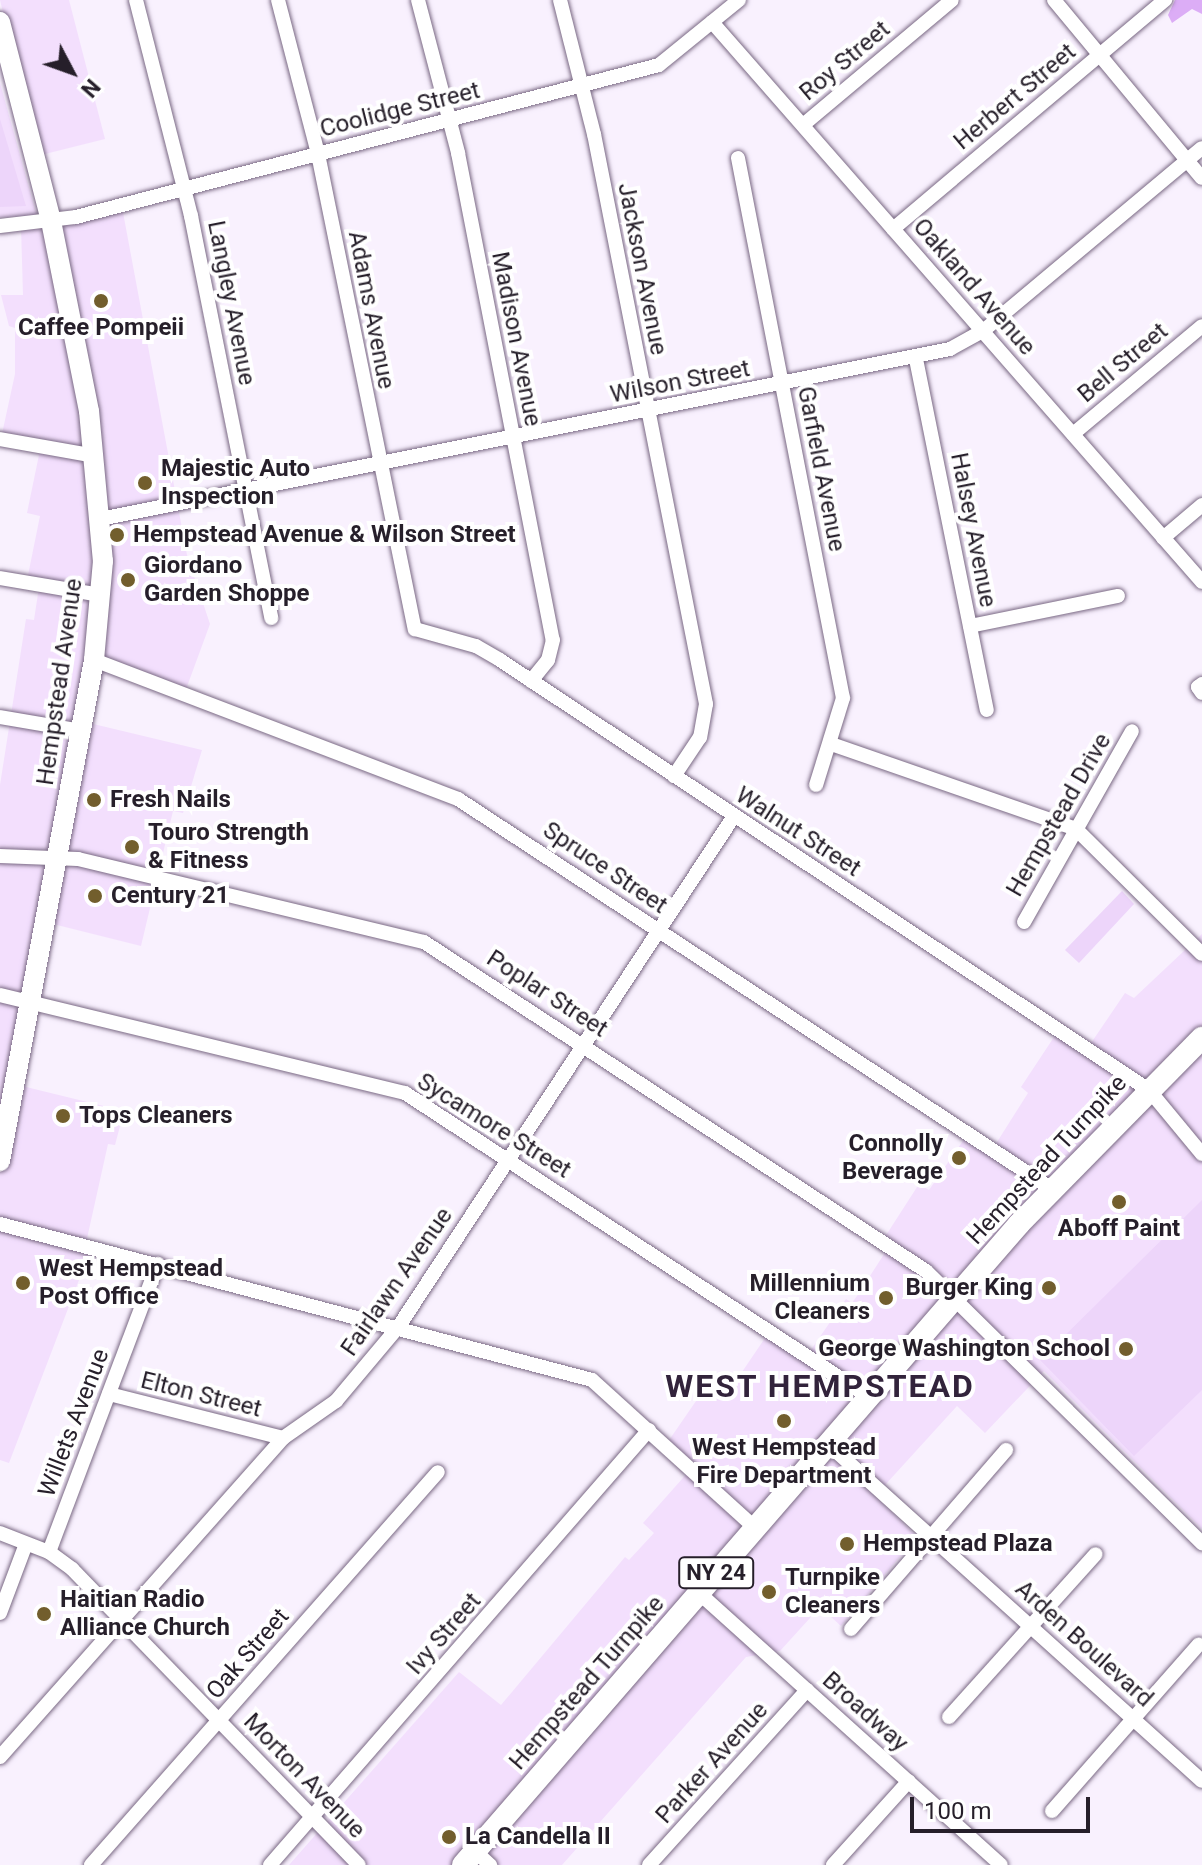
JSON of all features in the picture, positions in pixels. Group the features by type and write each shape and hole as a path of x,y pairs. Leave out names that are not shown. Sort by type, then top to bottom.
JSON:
{"main road":[{"name":"Hempstead Avenue","path":"0,22 51,221 95,456 100,519 100,595 94,660 32,1002 1,1150"},
{"name":"Hempstead Turnpike","path":"476,1860 699,1593 954,1299 1052,1189 1202,1038"}],"street":[{"name":"Langley Avenue","path":"136,0 184,188 271,618"},
{"name":"Adams Avenue","path":"278,0 318,154 415,629"},
{"name":"Madison Avenue","path":"418,0 449,120 553,640 548,660 531,681"},
{"name":"Jackson Avenue","path":"560,0 583,86 706,704 700,737 674,776"},
{"name":"Coolidge Street","path":"0,226 51,221 659,65 739,0"},
{"name":"Roy Street","path":"803,125 952,0"},
{"path":"1054,0 1202,178"},
{"name":"Herbert Street","path":"893,229 1165,0"},
{"name":"Oakland Avenue","path":"712,22 1202,582"},
{"name":"Wilson Street","path":"100,519 916,359 950,349 983,331 1202,148"},
{"name":"Garfield Avenue","path":"738,158 843,698 816,785"},
{"name":"Bell Street","path":"1073,434 1202,326"},
{"name":"Halsey Avenue","path":"916,359 987,710"},
{"path":"0,439 95,456"},
{"path":"1163,538 1202,505"},
{"path":"0,578 100,595"},
{"path":"970,626 1118,596"},
{"name":"Walnut Street","path":"415,629 476,646 1149,1090 1202,1154"},
{"name":"Spruce Street","path":"94,660 458,799 1052,1189"},
{"path":"0,717 82,731"},
{"name":"Hempstead Drive","path":"1024,922 1132,731"},
{"path":"831,744 1076,829 1202,954"},
{"name":"Fairlawn Avenue","path":"0,1757 283,1438 336,1401 399,1326 734,816"},
{"name":"Poplar Street","path":"0,856 78,859 424,942 926,1271 1202,1543"},
{"name":"Sycamore Street","path":"0,995 405,1093 869,1397"},
{"path":"0,1224 399,1326 592,1380 755,1528"},
{"name":"Willets Avenue","path":"49,1552 158,1264"},
{"name":"Elton Street","path":"109,1394 283,1438"},
{"name":"Ivy Street","path":"270,1865 649,1430"},
{"name":"Arden Boulevard","path":"828,1444 1202,1781"},
{"path":"851,1629 1006,1450"},
{"name":"Oak Street","path":"91,1865 438,1472"},
{"name":"Morton Avenue","path":"0,1533 49,1552 220,1719 359,1865"},
{"path":"0,1613 26,1544"},
{"path":"949,1717 1096,1554"},
{"name":"Broadway","path":"699,1593 1001,1865"},
{"path":"1052,1811 1199,1644"},
{"name":"Parker Avenue","path":"649,1865 807,1690"},
{"path":"833,1865 909,1781"}],"shaded area":[{"path":"0,0 69,0 105,139 37,156"},
{"path":"1175,0 1202,0 1202,14 1192,9 1172,23 1168,15"},
{"path":"0,83 37,216 0,217"},
{"path":"0,119 26,206 0,207"},
{"path":"122,207 187,555 210,624 185,692 96,659 85,722 202,750 183,813 173,811 141,946 49,923 18,1085 124,1111 115,1145 108,1144 86,1243 92,1246 9,1463 0,1460 0,785 26,619 34,620 39,587 26,585 40,516 27,513 40,450 0,443 15,374 15,328 9,326 1,295 23,295 21,227"},
{"path":"1122,891 1134,904 1079,963 1065,950"},
{"path":"1202,934 1202,1529 1044,1371 985,1433 957,1406 875,1496 917,1537 841,1626 820,1607 780,1651 746,1657 562,1865 289,1865 459,1672 501,1705 625,1557 629,1560 654,1533 643,1523 690,1470 665,1446 705,1388 723,1400 769,1332 806,1357 846,1299 852,1303 859,1293 888,1248 881,1243 919,1184 929,1190 967,1135 992,1150 1028,1093 1021,1087 1058,1031 1087,1049 1125,993 1134,998"},
{"name":"George Washington School","path":"1202,1200 1202,1390 1134,1456 1040,1360"}],"place":[{"name":"Caffee Pompeii","path":"101,301"},
{"name":"Majestic Auto Inspection","path":"145,483"},
{"name":"Hempstead Avenue & Wilson Street","path":"117,535"},
{"name":"Giordano Garden Shoppe","path":"128,580"},
{"name":"Fresh Nails","path":"94,800"},
{"name":"Touro Strength & Fitness","path":"132,847"},
{"name":"Century 21","path":"95,896"},
{"name":"Tops Cleaners","path":"63,1116"},
{"name":"Connolly Beverage","path":"959,1158"},
{"name":"Aboff Paint","path":"1119,1202"},
{"name":"West Hempstead Post Office","path":"23,1283"},
{"name":"Burger King","path":"1049,1288"},
{"name":"Millennium Cleaners","path":"886,1298"},
{"name":"George Washington School","path":"1126,1349"},
{"name":"West Hempstead Fire Department","path":"784,1421"},
{"name":"Hempstead Plaza","path":"847,1544"},
{"name":"Turnpike Cleaners","path":"769,1592"},
{"name":"Haitian Radio Alliance Church","path":"44,1614"},
{"name":"La Candella II","path":"449,1837"}],"district":[{"name":"WEST HEMPSTEAD","path":"820,1386"}]}
